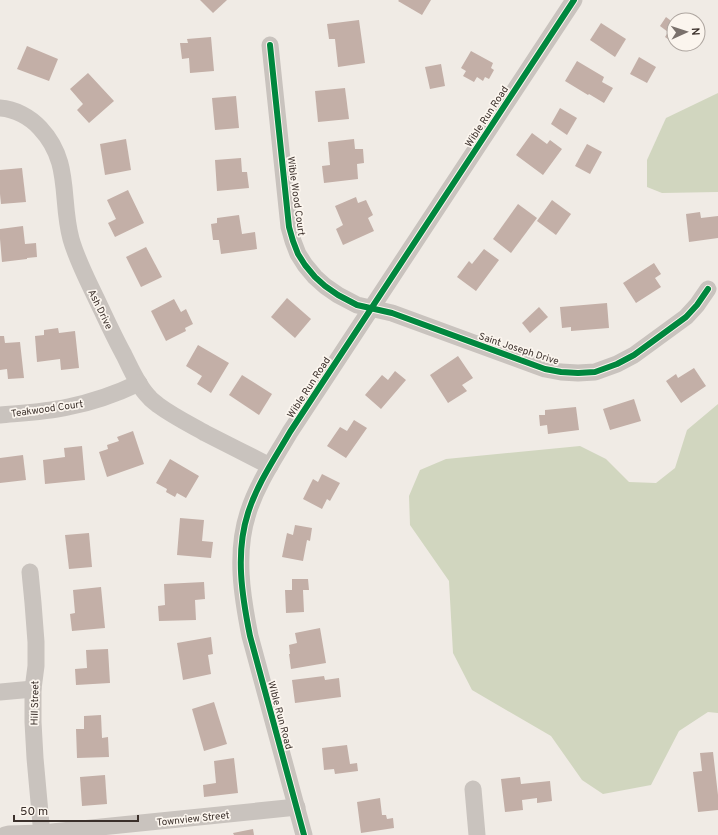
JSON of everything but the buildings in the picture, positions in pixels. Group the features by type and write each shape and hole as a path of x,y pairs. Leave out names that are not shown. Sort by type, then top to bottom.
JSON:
{"street":[{"name":"Wible Run Road","path":"304,835 250,636 244,608 240,563 242,540 248,513 256,492 290,432 574,0"},
{"name":"Wible Wood Court","path":"270,46 289,227 298,254 315,277 325,286 357,305 372,308"},
{"name":"Ash Drive","path":"0,108 5,108 15,112 36,123 53,144 58,156 62,173 68,225 77,256 115,337 139,383 149,397 177,418 270,466"},
{"name":"Saint Joseph Drive","path":"372,308 545,369 578,373 595,372 617,364 634,355 686,317 697,305 708,289"},
{"name":"Teakwood Court","path":"0,415 68,407 123,391 139,383"},
{"name":"Hill Street","path":"30,572 36,642 36,666 33,689 33,722 42,834"},
{"path":"0,692 33,689"},
{"path":"473,789 477,835"},
{"name":"Townview Street","path":"5,835 42,834 297,807"}],"green space":[{"path":"718,93 718,192 662,193 647,187 647,160 666,118"},
{"path":"718,404 718,713 708,712 679,731 651,785 603,794 582,780 551,736 472,690 453,653 449,581 410,525 409,496 420,470 446,459 580,446 606,459 629,482 656,483 675,468 687,430"}],"cycle path":[{"path":"304,835 247,621 242,590 241,559 244,528 248,513 261,481 290,432 574,0"},
{"path":"270,45 289,227 298,254 305,265 315,277 338,295 357,305 392,313 545,369 578,373 595,372 617,364 634,355 686,317 697,305 708,289"}]}
